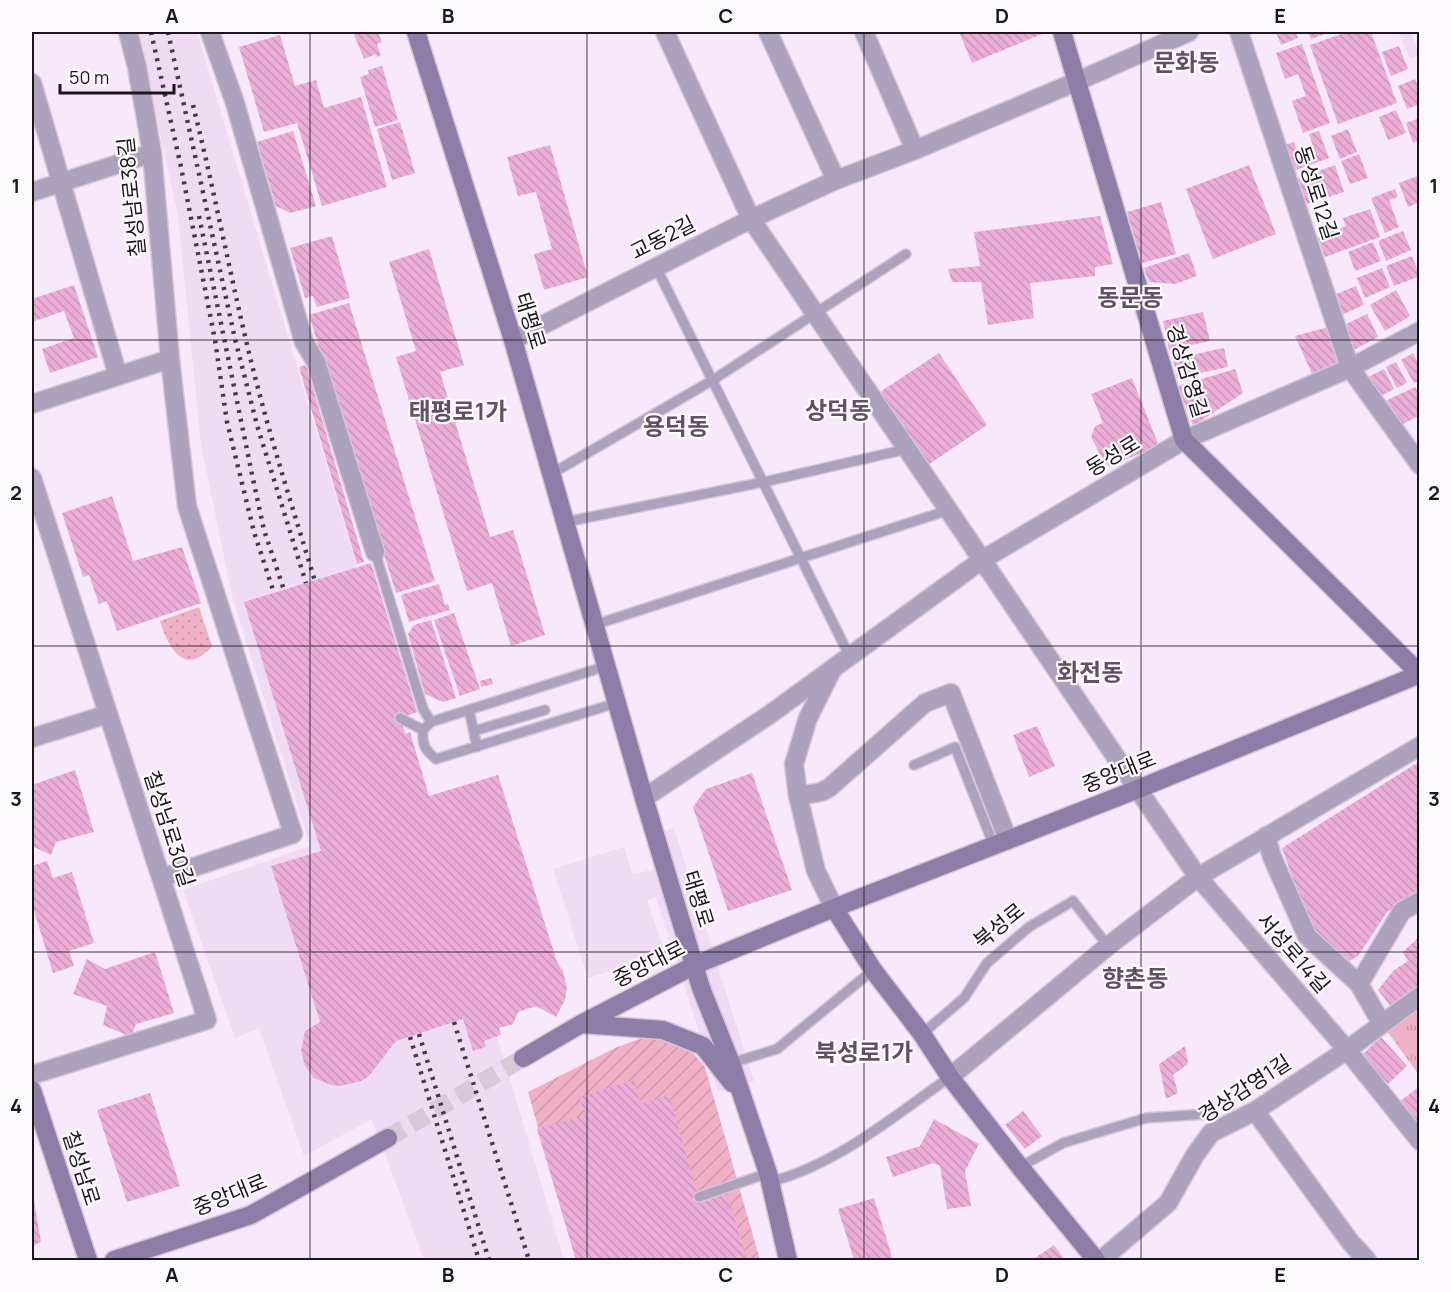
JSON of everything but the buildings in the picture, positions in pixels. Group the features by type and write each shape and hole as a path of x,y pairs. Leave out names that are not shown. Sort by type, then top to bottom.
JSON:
{"main road":[{"name":"태평로","path":"416,32 513,340 616,703 701,988 730,1063 769,1177 788,1260"},
{"name":"경상감영길","path":"1062,32 1185,440 1419,674"},
{"name":"중앙대로","path":"523,1058 581,1024 695,965 1138,789 1419,674"},
{"path":"834,908 873,970 922,1034 951,1077 1020,1167 1099,1260"},
{"path":"581,1024 663,1030 703,1046 741,1094"},
{"name":"칠성남로","path":"32,1090 88,1260"},
{"name":"중앙대로","path":"114,1260 251,1215 387,1138"}],"street":[{"name":"칠성남로38길","path":"128,32 138,67 152,153 170,359 187,506 293,834 161,878"},
{"path":"210,32 235,103 304,342 316,362 375,552"},
{"name":"서성로14길","path":"668,32 751,219 1198,877 1347,1050 1419,1141"},
{"path":"768,32 836,180"},
{"path":"864,32 915,150"},
{"name":"교동2길","path":"513,340 751,219 836,180 915,150 1189,32"},
{"name":"동성로12길","path":"1239,32 1350,368"},
{"path":"32,83 118,376"},
{"path":"32,192 152,153"},
{"name":"동성로","path":"644,798 769,716 982,560 1185,440 1350,368 1419,332"},
{"path":"32,404 170,359"},
{"path":"1350,368 1419,465"},
{"name":"칠성남로30길","path":"32,478 207,1020 32,1075"},
{"path":"831,670 808,718 794,764 798,796 816,871 834,908"},
{"path":"798,796 821,792 829,788 925,703 951,693 1001,843"},
{"path":"32,738 108,714"},
{"path":"951,1077 1108,946 1198,877 1419,746"},
{"path":"1266,836 1272,857 1307,936 1359,984 1382,1024"},
{"path":"1359,984 1402,911 1419,901"},
{"name":"경상감영1길","path":"1099,1260 1168,1203 1211,1133 1255,1111 1347,1050 1419,996"},
{"path":"1255,1111 1351,1243 1367,1260"}],"lane":[{"path":"551,474 713,380 906,254"},
{"path":"656,267 849,657"},
{"path":"564,522 764,482 907,449"},
{"path":"594,624 949,510"},
{"path":"375,552 423,709 431,722"},
{"path":"606,666 431,722 423,730 422,743 436,759 616,703"},
{"path":"469,710 477,747"},
{"path":"474,731 545,710"},
{"path":"400,718 423,730"},
{"path":"914,765 955,747 1001,843"},
{"name":"북성로","path":"922,1034 964,998 987,963 1029,927 1073,900 1108,946"},
{"path":"730,1063 777,1049 873,970"},
{"path":"699,1197 769,1177 789,1177 834,1157 951,1077"},
{"path":"1020,1167 1064,1143 1146,1118 1206,1114"}],"shaded area":[{"path":"138,32 197,32 564,1260 424,1260 372,1119 304,1156 259,1028 235,1038 183,890 310,846 232,596 201,444 178,216"},
{"path":"1398,32 1411,32 1419,55 1410,59"},
{"path":"674,828 754,1081 718,1092 656,897 647,900 665,954 588,978 553,869 624,847 633,875 657,868 647,837"}],"green space":[{"path":"199,607 212,646 194,659 186,659 179,656 173,649 160,621"},
{"path":"1419,1006 1419,1075 1387,1031"},
{"path":"666,1037 685,1044 705,1067 760,1260 576,1260 528,1092 615,1048 642,1038"}],"tunnel":[{"path":"388,1138 523,1058"}],"railway":[{"path":"151,32 181,167 215,340 227,422 254,532 274,593"},
{"path":"168,32 235,339 257,425 306,583"},
{"path":"193,105 252,367 315,581"},
{"path":"199,216 264,530 284,590"},
{"path":"454,1022 529,1260"},
{"path":"419,1034 489,1260"},
{"path":"410,1037 479,1260"}],"district":[{"name":"문화동","path":"1186,63"},
{"name":"동문동","path":"1130,298"},
{"name":"상덕동","path":"838,411"},
{"name":"태평로1가","path":"458,412"},
{"name":"용덕동","path":"676,427"},
{"name":"화전동","path":"1090,673"},
{"name":"향촌동","path":"1135,979"},
{"name":"북성로1가","path":"864,1053"}]}
